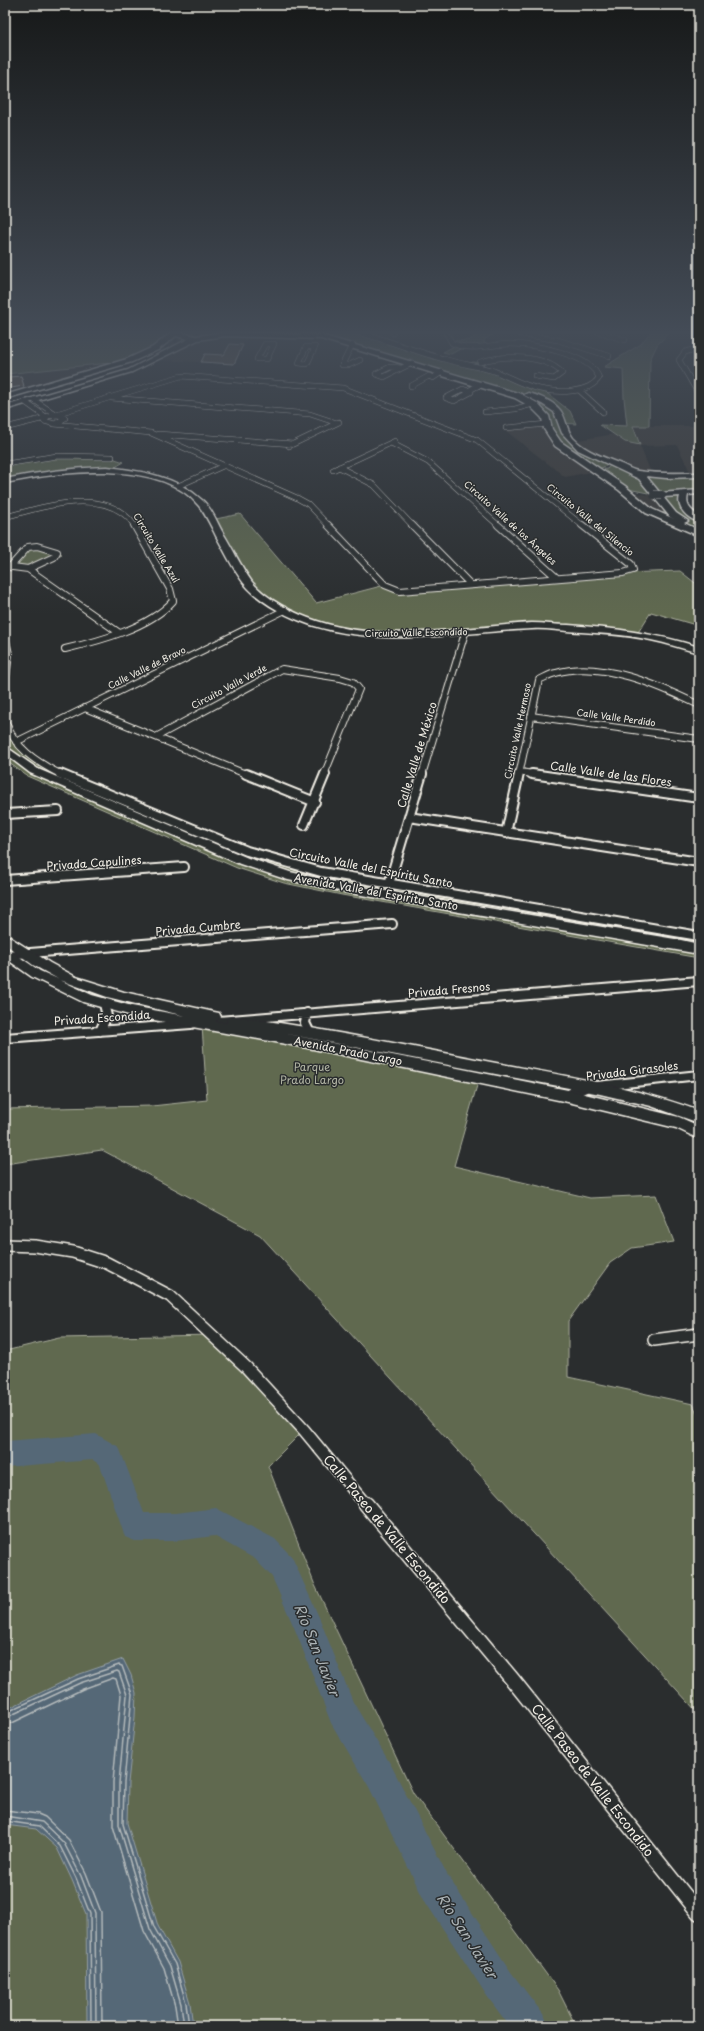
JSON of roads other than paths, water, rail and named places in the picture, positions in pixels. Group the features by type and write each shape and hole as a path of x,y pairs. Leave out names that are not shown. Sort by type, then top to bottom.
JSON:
{"street":[{"name":"Circuito Valle del Silencio","path":"79,426 151,433 308,504 385,585 392,588 400,590 471,585 623,573 633,570 631,564 471,437 442,426"},
{"path":"284,448 331,426"},
{"path":"506,428 529,426"},
{"path":"547,426 558,444 595,470 640,493 684,495 699,492"},
{"path":"562,426 573,441 584,450 610,464 649,478 699,475"},
{"path":"151,433 293,444"},
{"name":"Circuito Valle de los Ángeles","path":"333,470 393,442 428,462 557,578"},
{"path":"5,464 57,456 112,457"},
{"path":"595,470 606,468 610,464"},
{"path":"178,486 223,466"},
{"path":"339,467 374,485 471,585"},
{"name":"Circuito Valle Escondido","path":"5,481 49,472 101,469 131,472 159,479 178,486 200,503 252,587 285,610 314,623 364,634 465,633 535,626 581,628 637,634 682,644 699,650"},
{"path":"649,478 674,515 682,520 699,526"},
{"path":"640,493 656,515 699,533"},
{"path":"684,495 682,501 683,506 699,520"},
{"name":"Circuito Valle Azul","path":"5,517 57,505 88,502 116,508 131,520 170,589 173,601 164,611 92,642 65,649"},
{"path":"8,566 28,547 37,546 57,552 54,557 28,569"},
{"path":"8,566 28,569 118,632"},
{"name":"Calle Valle de Bravo","path":"16,742 285,610"},
{"name":"Calle Valle de México","path":"389,884 465,633"},
{"path":"5,636 8,640 8,656 5,685"},
{"name":"Circuito Valle Verde","path":"156,737 282,669 340,678 353,682 359,689 315,802 304,825"},
{"name":"Circuito Valle Hermoso","path":"506,833 539,680 549,673 571,670 612,672 642,681 682,696 699,705"},
{"path":"85,708 315,802"},
{"name":"Calle Valle Perdido","path":"531,716 699,739"},
{"name":"Circuito Valle del Espíritu Santo","path":"5,720 16,742 30,757 57,772 257,854 289,865 389,884 699,936"},
{"name":"Avenida Valle del Espíritu Santo","path":"5,749 34,771 244,861 288,876 344,888 666,942 699,949"},
{"name":"Calle Valle de las Flores","path":"520,772 699,798"},
{"path":"5,814 58,811"},
{"path":"410,817 699,862"},
{"name":"Privada Capulines","path":"5,880 184,867"},
{"name":"Privada Cumbre","path":"6,954 392,924"},
{"name":"Avenida Prado Largo","path":"5,938 25,953 71,979 100,990 229,1020 310,1033 588,1087 669,1105 699,1117"},
{"name":"Avenida Prado Largo","path":"6,954 36,974 88,999 104,1004 132,1011 200,1023 568,1096 679,1122 699,1133"},
{"name":"Privada Fresnos","path":"200,1023 699,981"},
{"path":"100,1031 107,1016 104,1004"},
{"path":"307,1014 305,1023 310,1033"},
{"name":"Privada Escondida","path":"5,1038 200,1023"},
{"name":"Privada Girasoles","path":"568,1096 588,1087 699,1075"},
{"name":"Calle Paseo de Valle Escondido","path":"5,1245 35,1246 73,1252 107,1263 170,1296 241,1362 304,1430 512,1679 699,1913"},
{"path":"654,1340 699,1334"}],"water":[{"path":"123,1659 131,1675 136,1693 128,1783 127,1823 158,1926 178,1962 190,2003 193,2026 87,2026 86,1914 57,1848 36,1829 5,1825 5,1710 77,1675"}],"waterway":[{"name":"Río San Javier","path":"5,1454 96,1447 110,1456 135,1527 176,1527 216,1522 265,1549 282,1567 309,1627 342,1712 380,1776 436,1888 499,1984 531,2026"}],"park label":[{"name":"Parque Prado Largo","path":"312,1073"}]}
